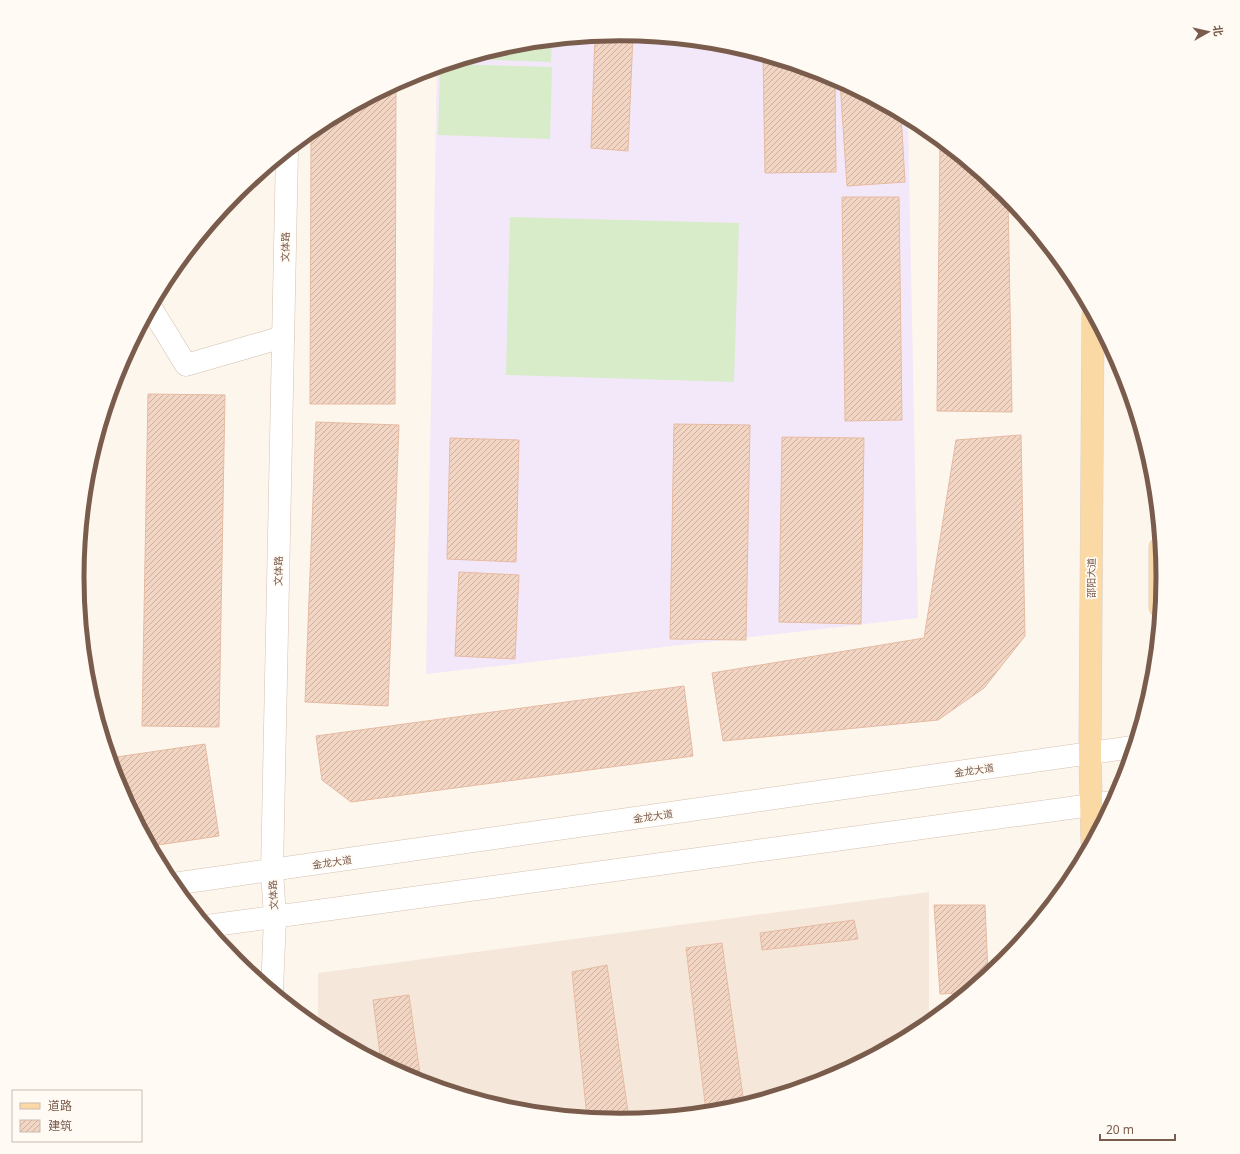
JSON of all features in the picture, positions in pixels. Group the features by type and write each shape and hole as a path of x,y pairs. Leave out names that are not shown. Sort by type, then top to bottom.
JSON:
{"main road":[{"name":"文体路","path":"272,984 274,917 272,871 287,158"},
{"path":"154,313 186,365 283,337"},
{"name":"邵阳大道","path":"1092,831 1090,753 1093,325"},
{"name":"金龙大道","path":"180,883 1128,748"},
{"path":"213,925 1106,803"}],"shaded area":[{"path":"585,42 655,42 725,51 792,69 857,96 908,125 918,618 426,674 437,73 481,59 515,51"},
{"path":"929,892 929,1015 918,1023 857,1058 792,1085 725,1103 690,1108 655,1112 585,1112 515,1103 448,1085 383,1058 318,1020 318,973"}],"green space":[{"path":"552,46 551,62 479,59 515,51"},
{"path":"463,64 552,67 550,139 438,135 440,72"},
{"path":"510,217 739,223 734,382 506,375"}],"building":[{"path":"633,41 628,151 591,148 595,42"},
{"path":"763,60 792,69 835,86 836,172 765,173"},
{"path":"840,89 857,96 901,121 905,182 847,186"},
{"path":"396,90 395,404 310,404 311,139 352,113"},
{"path":"940,147 973,174 1008,208 1012,412 937,411"},
{"path":"842,197 899,197 902,420 845,421"},
{"path":"148,394 225,395 219,727 142,726"},
{"path":"316,422 399,425 388,706 305,702"},
{"path":"674,424 750,425 746,640 670,639"},
{"path":"1021,435 1025,636 984,688 938,720 723,741 712,673 924,638 956,440"},
{"path":"782,437 864,438 861,624 779,622"},
{"path":"450,438 519,440 516,562 447,559"},
{"path":"459,572 519,575 515,659 455,656"},
{"path":"684,686 693,756 351,802 322,780 316,736"},
{"path":"205,744 219,836 156,845 139,814 115,757"},
{"path":"934,905 985,905 988,966 957,993 940,994"},
{"path":"854,920 858,939 762,950 760,933"},
{"path":"722,943 743,1099 705,1106 686,948"},
{"path":"607,965 628,1113 586,1112 572,972"},
{"path":"409,995 420,1074 380,1057 373,1000"}]}
